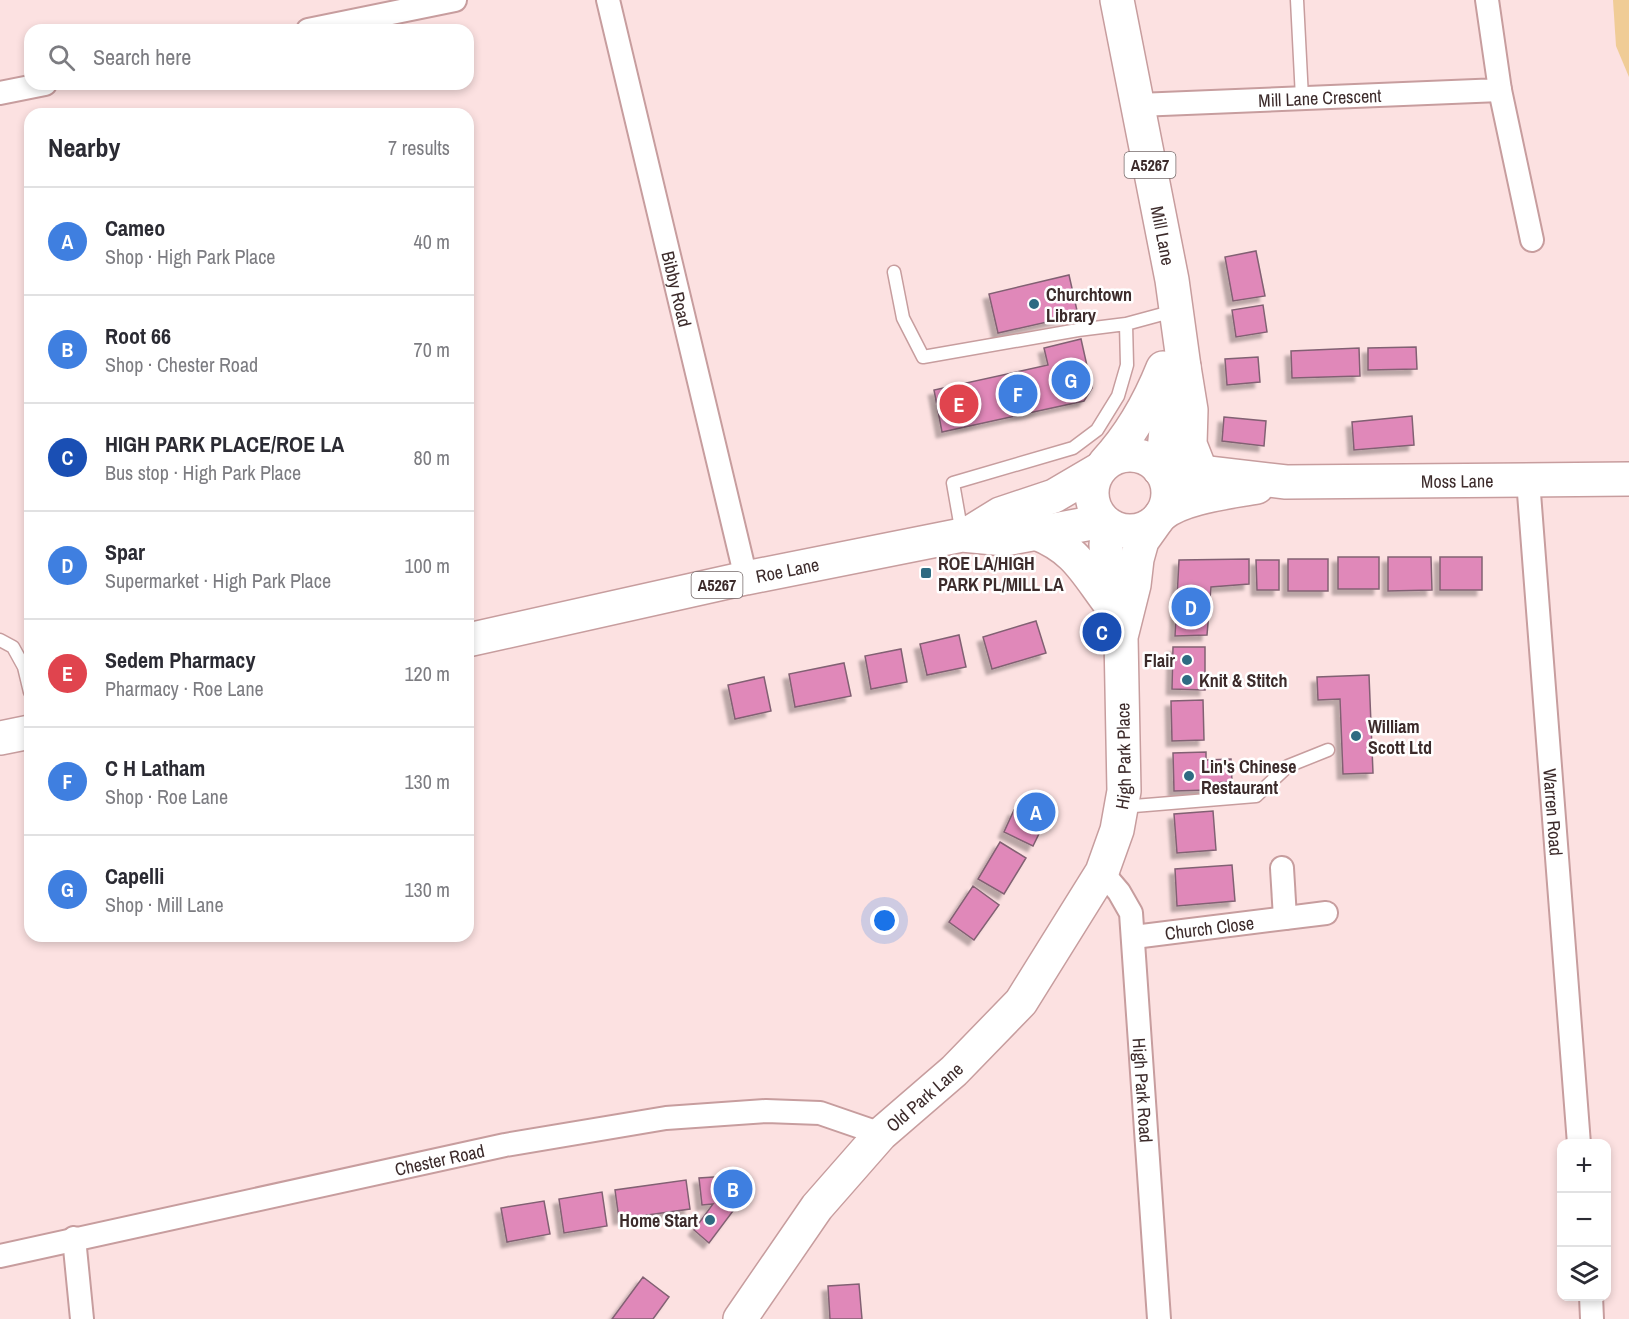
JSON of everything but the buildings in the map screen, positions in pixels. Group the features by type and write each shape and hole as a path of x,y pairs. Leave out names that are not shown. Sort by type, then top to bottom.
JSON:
{"street":[{"path":"337,24 455,0"},
{"name":"Bibby Road","path":"609,0 746,578"},
{"name":"Mill Lane","path":"1117,0 1177,320 1191,410 1190,444 1201,472"},
{"path":"1487,0 1500,90 1532,240"},
{"path":"0,93 24,88"},
{"name":"Mill Lane Crescent","path":"1138,105 1500,90"},
{"name":"A5267","path":"1102,466 1120,447 1147,403 1177,320"},
{"path":"1160,469 1169,401 1184,367"},
{"path":"1127,455 1140,456 1160,469 1166,480 1168,492 1166,504 1159,518 1149,526 1128,532 1117,530 1105,523 1096,512 1091,490 1094,479 1102,466 1116,457 1127,455"},
{"name":"Roe Lane","path":"964,535 1000,514 1054,496 1102,466"},
{"name":"Moss Lane","path":"1160,469 1286,482 1629,479"},
{"name":"Warren Road","path":"1528,480 1579,1139"},
{"name":"Moss Lane","path":"1159,518 1167,510 1203,498 1286,482"},
{"name":"High Park Place","path":"1102,872 1117,830 1124,791 1121,637 1142,541 1159,518"},
{"name":"Roe Lane","path":"474,639 746,578 964,535 1005,539 1105,523"},
{"name":"High Park Place","path":"1105,523 1110,604 1121,637"},
{"path":"1036,533 1061,545 1071,553 1110,604"},
{"path":"0,738 24,733"},
{"path":"1282,868 1285,918"},
{"name":"High Park Road","path":"1102,872 1119,892 1131,913 1159,1319"},
{"name":"Old Park Lane","path":"740,1319 818,1207 881,1134 954,1071 1021,1002 1102,872"},
{"name":"Church Close","path":"1134,937 1326,913"},
{"name":"Chester Road","path":"0,1256 505,1144 666,1118 766,1111 820,1113 881,1134"},
{"path":"74,1238 82,1319"},
{"path":"1590,1301 1592,1319"}],"lane":[{"path":"1297,0 1302,98"},
{"path":"894,272 903,318 923,357 1078,330 1177,320"},
{"path":"964,535 953,483 1073,448 1097,430 1118,396 1126,365 1126,324"},
{"path":"0,640 13,647 24,667"},
{"path":"1121,807 1256,796 1288,766 1328,750"}],"shaded area":[{"path":"1613,0 1629,0 1629,77 1616,46"}],"place":[{"name":"Churchtown Library","path":"1034,304"},
{"name":"Capelli","path":"1071,380"},
{"name":"C H Latham","path":"1018,394"},
{"name":"Sedem Pharmacy","path":"959,404"},
{"name":"ROE LA/HIGH PARK PL/MILL LA","path":"926,573"},
{"name":"Spar","path":"1191,607"},
{"name":"HIGH PARK PLACE/ROE LA","path":"1102,632"},
{"name":"Flair","path":"1187,660"},
{"name":"Knit & Stitch","path":"1187,680"},
{"name":"William Scott Ltd","path":"1356,736"},
{"name":"Lin's Chinese Restaurant","path":"1189,776"},
{"name":"Cameo","path":"1036,812"},
{"name":"Root 66","path":"733,1189"},
{"name":"Home Start","path":"710,1220"}]}
